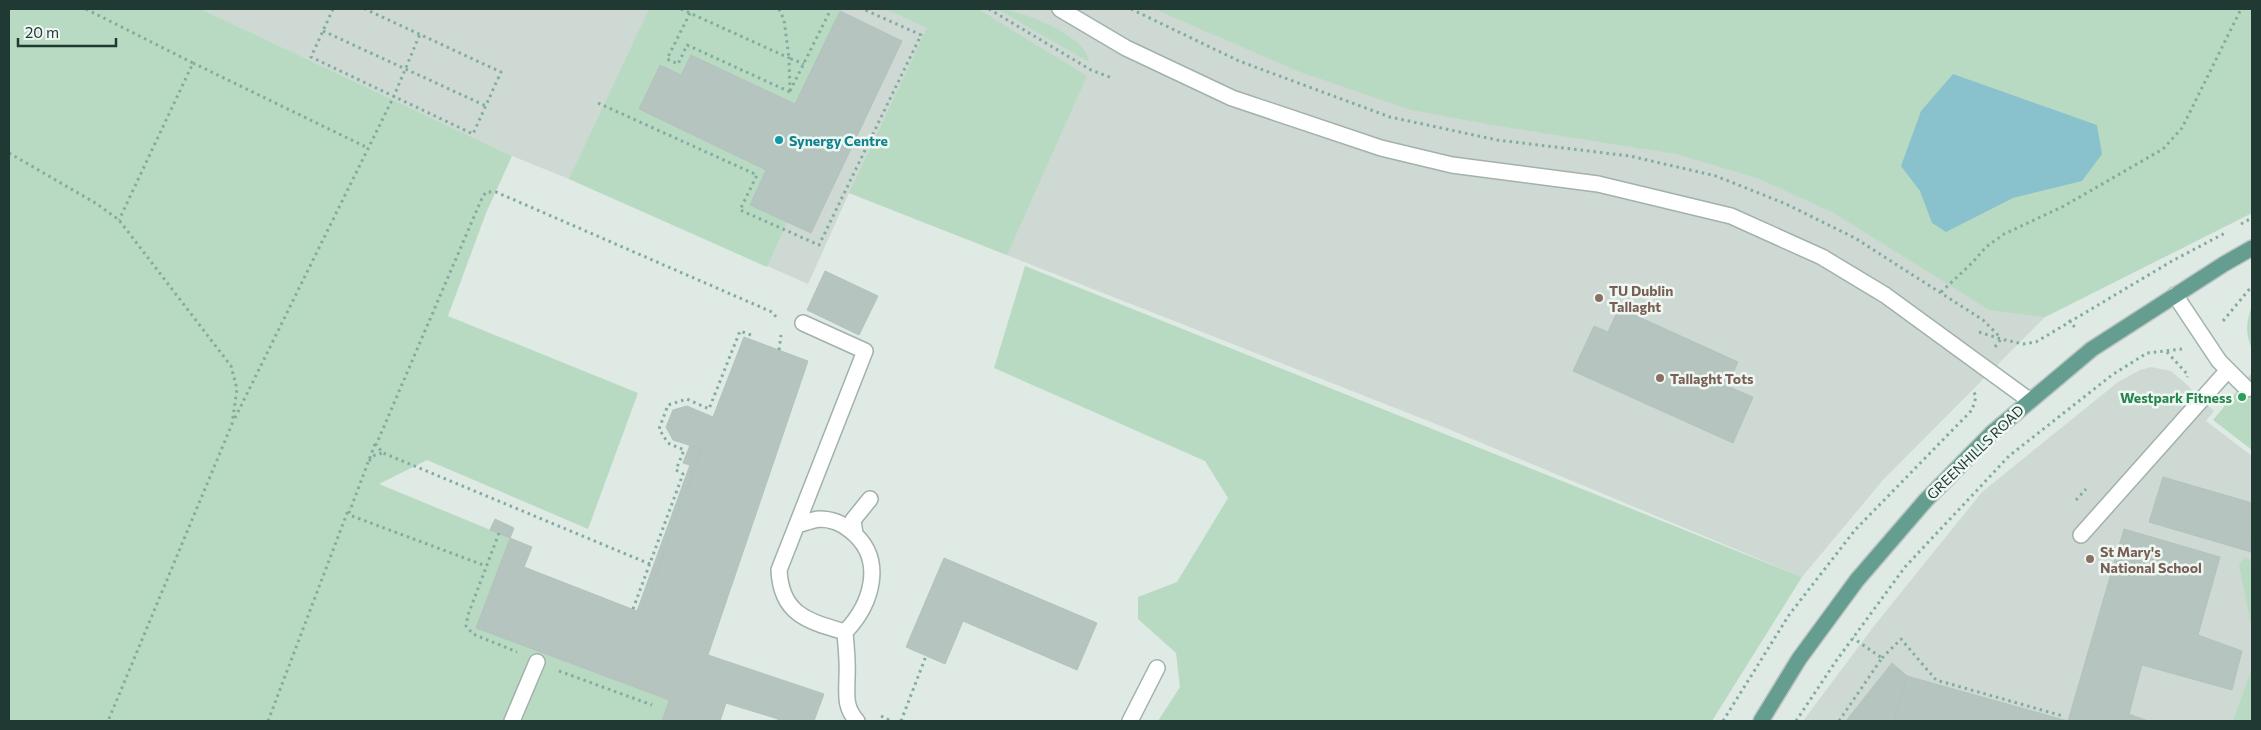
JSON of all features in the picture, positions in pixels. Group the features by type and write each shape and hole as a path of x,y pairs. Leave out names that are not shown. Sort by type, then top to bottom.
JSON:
{"main road":[{"name":"GREENHILLS ROAD","path":"1761,721 1799,659 1857,580 1926,500 1992,433 2092,349 2252,248"}],"lane":[{"path":"1060,9 1126,48 1232,98 1381,148 1452,165 1598,184 1731,216 1822,257 1878,290 2029,400"},
{"path":"2175,296 2228,370 2247,389"},
{"path":"803,323 865,351 779,570 780,585 786,602 798,615 815,623 845,632"},
{"path":"2081,535 2228,370"},
{"path":"856,534 854,520 870,499"},
{"path":"796,525 819,519 842,523 865,542 872,567 869,594 859,618 845,632 847,677 845,694 849,710 857,721"},
{"path":"512,721 537,662"},
{"path":"1130,721 1157,668"}],"path":[{"path":"86,9 368,148"},
{"path":"333,9 311,58 473,134 501,72 365,9"},
{"path":"681,9 804,64"},
{"path":"779,9 788,37 790,92"},
{"path":"790,92 831,9"},
{"path":"598,103 757,174 740,210 819,245 921,35 863,9"},
{"path":"989,9 1091,70 1112,78"},
{"path":"1941,292 1972,263 1986,246 2004,234 2064,206 2163,149 2182,128 2241,9"},
{"path":"690,13 667,59 678,64 687,46 790,92"},
{"path":"323,31 486,106"},
{"path":"108,721 232,424 394,96 420,34"},
{"path":"119,220 193,63"},
{"path":"9,153 97,204 119,220 231,366 238,389 232,424"},
{"path":"268,721 376,440 486,192 496,192 772,312 781,322"},
{"path":"2236,227 2252,218"},
{"path":"1983,320 2001,339 2023,344 2036,342 2069,320 2228,231"},
{"path":"2221,323 2229,316 2252,286"},
{"path":"779,350 781,330"},
{"path":"633,609 683,474 676,470 684,450 668,444 660,428 668,405 687,399 709,410 740,331 752,335"},
{"path":"1995,347 2001,339"},
{"path":"1796,721 1905,567 2009,456 2112,375 2147,352 2184,349 2190,345"},
{"path":"2166,351 2188,374 2184,382"},
{"path":"1723,721 1789,615 1855,530 1972,410 1976,398 1972,384"},
{"path":"376,440 378,449 384,453 650,564"},
{"path":"366,465 375,455 384,453"},
{"path":"2076,500 2088,487"},
{"path":"349,508 349,513 352,516 486,566"},
{"path":"1853,638 1882,658"},
{"path":"1839,721 1882,658 1902,639 1936,680 2064,716"},
{"path":"900,721 926,656"}],"shaded area":[{"name":"TU Dublin Tallaght","path":"201,9 2252,9 2252,213 2045,317 1883,480 1802,577 1441,426 849,193 808,284 569,179 512,156"},
{"name":"St Mary's National School","path":"2151,367 2171,371 2184,382 2214,411 2206,421 2252,456 2252,721 1803,721 1874,626 1982,492 2118,382 2140,370"}],"green space":[{"path":"9,9 201,9 512,156 486,213 448,316 638,393 588,529 427,460 379,484 510,538 476,628 669,700 662,721 9,721"},
{"path":"649,9 835,9 840,11 795,104 691,55 681,75 659,66 639,109 766,170 750,205 787,222 767,267 569,179"},
{"path":"885,9 978,9 1087,76 1007,255 849,193 927,28"},
{"path":"997,9 1008,10 1036,19 1066,34 1086,52 1089,62"},
{"path":"1154,9 2252,9 2252,213 2045,317 1989,310 1832,212 1757,178 1676,154 1492,125 1411,110 1300,72"},
{"path":"1025,266 1802,577 1712,721 1158,721 1180,687 1176,653 1138,619 1138,597 1177,582 1228,498 1205,461 994,368"},
{"path":"2252,306 2252,349 2247,328"},
{"name":"Westpark Fitness","path":"2252,373 2252,450 2213,420"},
{"path":"2245,557 2252,561 2252,630 2239,565"},
{"path":"2252,668 2252,721 2233,721"}],"water":[{"path":"1953,74 2097,125 2102,154 2082,181 2013,198 1946,232 1932,223 1920,191 1901,166 1921,111"}],"building":[{"name":"Synergy Centre","path":"840,11 902,41 811,233 750,205 766,170 639,109 660,65 681,75 691,55 795,104"},
{"path":"825,271 878,296 859,335 807,310"},
{"name":"Tallaght Tots","path":"1619,308 1738,362 1727,386 1753,397 1733,443 1573,371 1594,326 1608,332"},
{"path":"744,337 808,361 708,655 824,694 814,721 777,721 778,719 726,703 720,721 662,721 669,700 476,628 510,538 532,547 524,567 642,613 701,449 673,440 666,427 673,410 687,406 713,417"},
{"path":"690,445 701,449 642,613 637,611 690,465 683,463"},
{"path":"2163,477 2252,503 2251,552 2149,522"},
{"path":"495,519 514,528 510,538 490,530"},
{"path":"2124,529 2220,557 2198,635 2242,651 2232,690 2142,665 2129,714 2148,721 2068,721"},
{"path":"944,558 1097,623 1077,670 963,621 945,664 906,647"},
{"path":"1892,663 1907,676 1894,721 1846,721"},
{"path":"1907,676 2068,721 1894,721"}],"place":[{"name":"Synergy Centre","path":"779,140"},
{"name":"TU Dublin Tallaght","path":"1599,298"},
{"name":"Tallaght Tots","path":"1660,378"},
{"name":"Westpark Fitness","path":"2242,397"},
{"name":"St Mary's National School","path":"2090,559"}]}
